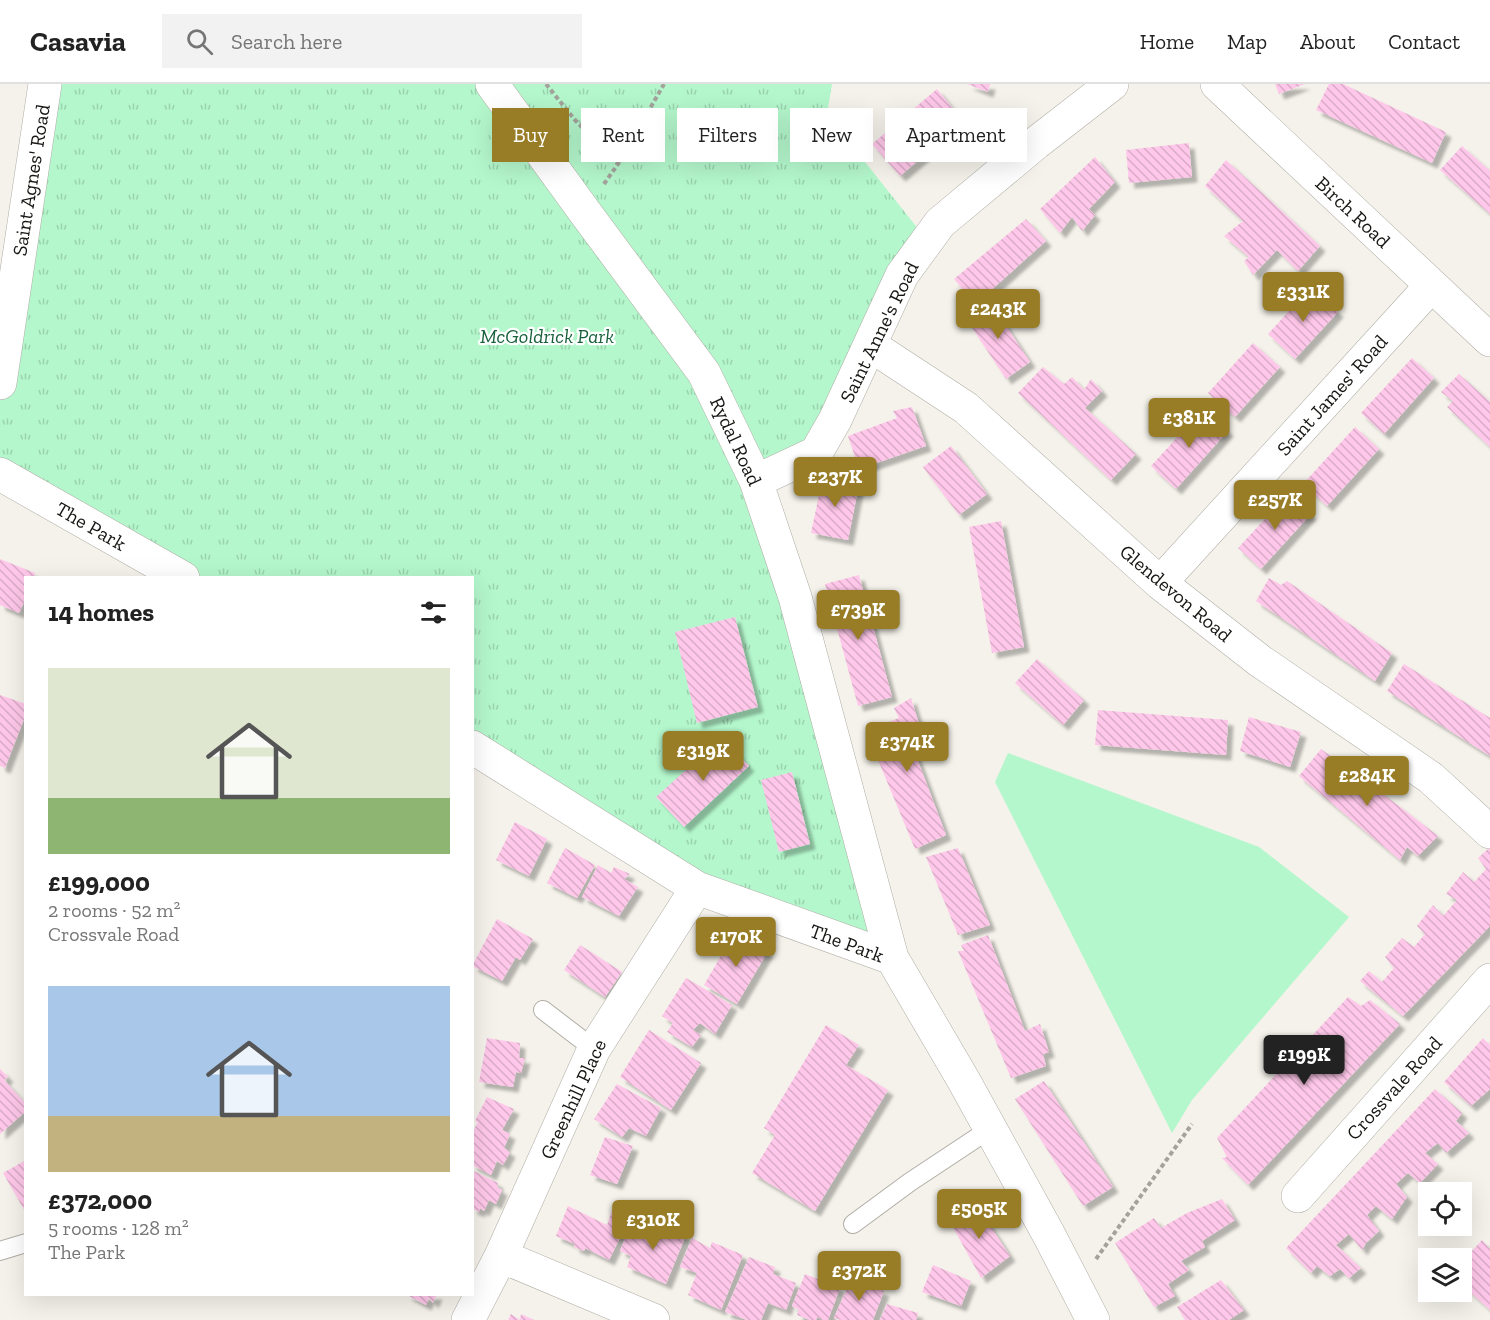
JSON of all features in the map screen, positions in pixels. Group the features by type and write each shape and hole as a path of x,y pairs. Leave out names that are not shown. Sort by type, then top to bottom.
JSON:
{"street":[{"name":"Saint Agnes' Road","path":"0,383 45,84"},
{"name":"Rydal Road","path":"492,84 704,373 756,481 795,597 892,958"},
{"name":"Saint Anne's Road","path":"756,481 816,453 835,420 902,275 940,223 1036,143 1112,84"},
{"name":"Birch Road","path":"1217,84 1490,340"},
{"name":"Saint James' Road","path":"1160,584 1431,286"},
{"name":"Glendevon Road","path":"870,345 966,408 1160,584 1260,661 1431,778 1490,832"},
{"name":"The Park","path":"0,474 179,576"},
{"name":"The Park","path":"474,748 697,888 892,958 964,1081 1093,1320"},
{"name":"Greenhill Place","path":"468,1320 501,1256 594,1049 697,888"},
{"name":"Crossvale Road","path":"1298,1196 1490,980"},
{"path":"501,1256 653,1320"}],"lane":[{"path":"543,1010 594,1049"},
{"path":"853,1224 910,1182 990,1129"},
{"path":"0,1251 24,1244"}],"path":[{"path":"546,84 575,120 618,164"},
{"path":"584,211 618,164 664,84"},
{"path":"1076,1287 1192,1124"}],"green space":[{"name":"McGoldrick Park","path":"50,84 832,84 828,108 790,108 790,162 865,162 919,230 816,453 756,482 892,958 697,888 474,748 474,576 181,576 0,474 0,390"},
{"path":"1008,753 1259,847 1349,917 1192,1100 1172,1133 995,782"}],"building":[{"path":"967,84 990,84 988,92"},
{"path":"1275,84 1305,84 1279,94"},
{"path":"1329,84 1343,84 1446,132 1432,163 1316,110"},
{"path":"937,89 953,108 915,108"},
{"path":"885,133 885,159 873,145"},
{"path":"1189,143 1192,177 1129,183 1126,150"},
{"path":"1462,146 1490,171 1490,214 1440,170"},
{"path":"1095,157 1115,182 1089,209 1095,215 1082,231 1072,217 1060,233 1040,209"},
{"path":"1226,160 1320,246 1298,271 1277,250 1253,275 1244,261 1249,257 1224,236 1243,221 1205,186"},
{"path":"888,162 917,162 900,176"},
{"path":"1026,219 1046,241 989,292 985,294 966,293 954,279"},
{"path":"1311,287 1338,312 1295,359 1268,334"},
{"path":"989,300 1030,362 1006,379 965,317"},
{"path":"1253,343 1280,367 1235,417 1208,393"},
{"path":"1412,358 1434,378 1384,434 1361,413"},
{"path":"1043,367 1064,384 1072,377 1084,390 1091,379 1102,391 1085,408 1136,454 1111,480 1018,393"},
{"path":"1459,374 1490,402 1490,447 1447,407 1453,401 1441,392"},
{"path":"912,407 926,446 859,469 848,436 897,418 893,411"},
{"path":"1203,409 1228,431 1176,489 1151,466"},
{"path":"1355,427 1379,449 1327,506 1303,484"},
{"path":"951,446 987,494 959,515 923,467"},
{"path":"823,476 859,484 848,540 811,533"},
{"path":"1289,493 1311,514 1261,569 1238,548"},
{"path":"1001,521 1024,647 992,653 969,527"},
{"path":"0,559 35,573 34,576 24,576 24,602 19,613 0,605"},
{"path":"859,575 892,697 858,706 825,584"},
{"path":"1269,578 1281,585 1287,581 1392,653 1375,681 1256,601"},
{"path":"735,617 758,707 697,723 675,632"},
{"path":"1037,659 1084,700 1063,725 1015,683"},
{"path":"1404,664 1490,718 1490,756 1387,691"},
{"path":"0,695 24,703 24,719 5,768 0,766"},
{"path":"911,698 919,724 927,724 931,732 927,739 912,745 946,835 915,849 866,731 899,718 894,708"},
{"path":"1098,710 1228,720 1226,755 1095,745"},
{"path":"1249,717 1301,732 1290,767 1240,751"},
{"path":"722,737 749,766 684,827 656,797"},
{"path":"1321,749 1438,836 1418,856 1407,847 1400,860 1299,776"},
{"path":"792,772 810,844 779,852 761,780"},
{"path":"515,822 547,839 529,876 496,860"},
{"path":"1490,847 1490,926 1403,1016 1360,981 1369,971 1382,982 1394,968 1385,957 1402,938 1414,947 1425,934 1417,926 1433,905 1443,916 1457,900 1446,894 1463,872 1474,882 1486,869 1478,858"},
{"path":"565,848 595,865 577,898 547,883"},
{"path":"958,848 990,925 958,935 926,857"},
{"path":"598,865 611,873 614,867 630,874 624,879 638,887 619,916 582,897"},
{"path":"497,919 533,939 520,960 516,957 502,981 474,967 474,962"},
{"path":"735,932 768,951 737,1004 704,985"},
{"path":"988,935 1025,1031 1040,1024 1049,1052 1043,1054 1046,1066 1011,1078 958,951 964,951 961,945"},
{"path":"580,945 622,972 605,997 564,970"},
{"path":"686,978 732,1005 715,1034 700,1023 693,1030 701,1035 692,1047 667,1032 673,1023 662,1016"},
{"path":"1348,997 1361,1006 1370,1000 1400,1024 1248,1185 1222,1158 1227,1157 1217,1138"},
{"path":"826,1025 859,1045 846,1065 888,1090 815,1211 752,1173 775,1135 764,1128"},
{"path":"649,1030 701,1063 671,1110 620,1077"},
{"path":"487,1038 520,1043 519,1058 525,1058 521,1073 516,1072 513,1087 479,1082"},
{"path":"1483,1038 1490,1045 1490,1089 1471,1106 1444,1082"},
{"path":"0,1069 8,1077 4,1080 24,1102 24,1113 0,1134"},
{"path":"1044,1081 1113,1187 1083,1206 1015,1099"},
{"path":"617,1084 661,1108 646,1136 629,1128 622,1137 594,1119"},
{"path":"1435,1089 1462,1113 1456,1121 1469,1133 1446,1153 1438,1143 1425,1153 1438,1164 1421,1182 1408,1173 1396,1184 1407,1197 1392,1219 1376,1206 1367,1215 1379,1231 1362,1250 1349,1234 1336,1245 1361,1268 1349,1278 1340,1269 1330,1276 1317,1266 1311,1273 1286,1248"},
{"path":"487,1097 514,1109 502,1130 510,1134 504,1148 510,1152 503,1165 497,1161 491,1175 474,1166 474,1129 478,1122 475,1121"},
{"path":"605,1137 633,1146 617,1184 590,1175"},
{"path":"24,1161 24,1210 3,1173"},
{"path":"474,1171 498,1183 497,1187 502,1190 496,1204 489,1200 484,1211 480,1208 480,1212 474,1210"},
{"path":"1222,1199 1235,1220 1202,1241 1205,1247 1181,1261 1189,1270 1168,1284 1175,1296 1154,1307 1115,1243 1154,1218 1161,1228 1187,1213"},
{"path":"975,1203 1010,1256 981,1278 948,1218"},
{"path":"614,1205 632,1214 609,1260 585,1248 584,1251 574,1247 575,1244 556,1236 568,1206 607,1225"},
{"path":"631,1223 654,1234 658,1223 686,1235 666,1284 627,1267 631,1256 620,1251"},
{"path":"692,1238 710,1248 712,1242 743,1255 721,1310 688,1295 697,1273 680,1267"},
{"path":"1482,1240 1490,1249 1490,1310 1472,1294 1472,1251"},
{"path":"749,1257 775,1267 773,1274 796,1283 786,1310 768,1303 761,1320 747,1320 725,1312"},
{"path":"933,1265 971,1281 961,1306 922,1292"},
{"path":"805,1274 840,1288 828,1320 817,1317 816,1320 810,1320 797,1315 799,1310 792,1306"},
{"path":"851,1279 884,1291 873,1320 834,1318"},
{"path":"1221,1280 1244,1310 1229,1320 1185,1320 1177,1307"},
{"path":"409,1296 436,1296 433,1303 429,1298 426,1305"},
{"path":"887,1304 918,1313 916,1320 880,1320"},
{"path":"511,1314 520,1320 508,1320"},
{"path":"521,1314 534,1320 520,1320"}]}
